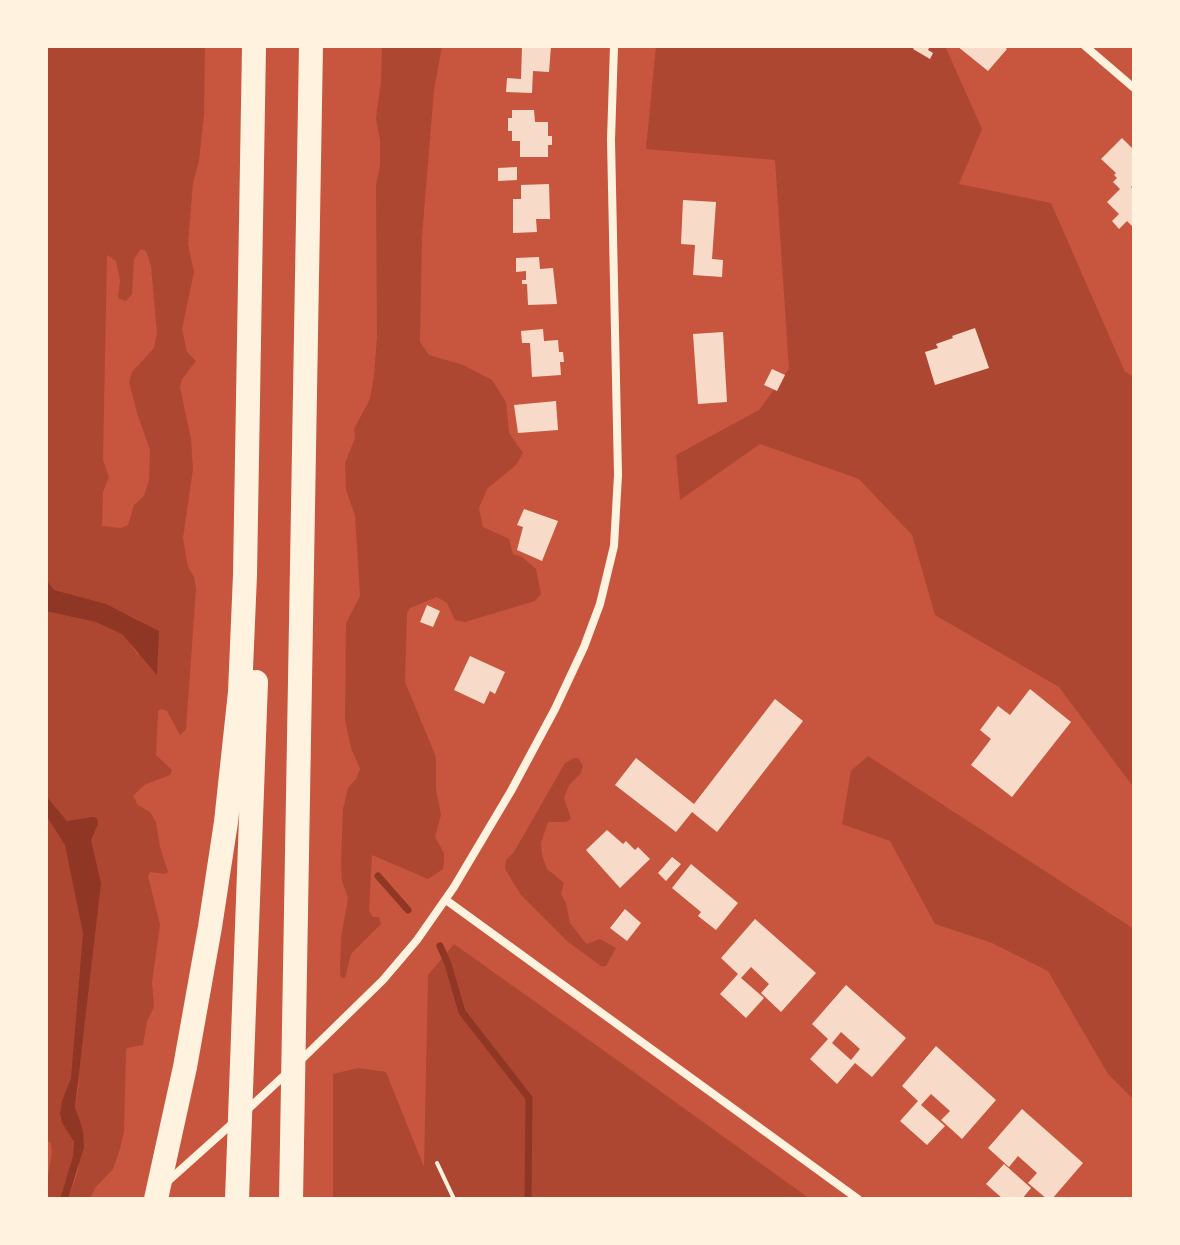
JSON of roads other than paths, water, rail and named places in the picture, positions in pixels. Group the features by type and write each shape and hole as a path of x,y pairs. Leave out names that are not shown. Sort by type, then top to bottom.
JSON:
{"highway":[{"path":"156,1199 210,927 226,822 238,707 245,575 254,46"},
{"path":"291,1199 311,46"},
{"path":"237,1199 261,527 258,399 250,304"}],"street":[{"path":"149,1199 355,1009 410,948 446,900 511,791 559,701 589,634 609,572 616,526 618,466 611,140 614,46"},
{"path":"1085,46 1134,88"},
{"path":"446,900 858,1199"}],"waterway":[{"path":"378,876 408,910"},
{"path":"440,946 462,1012 529,1098 528,1199"}]}
